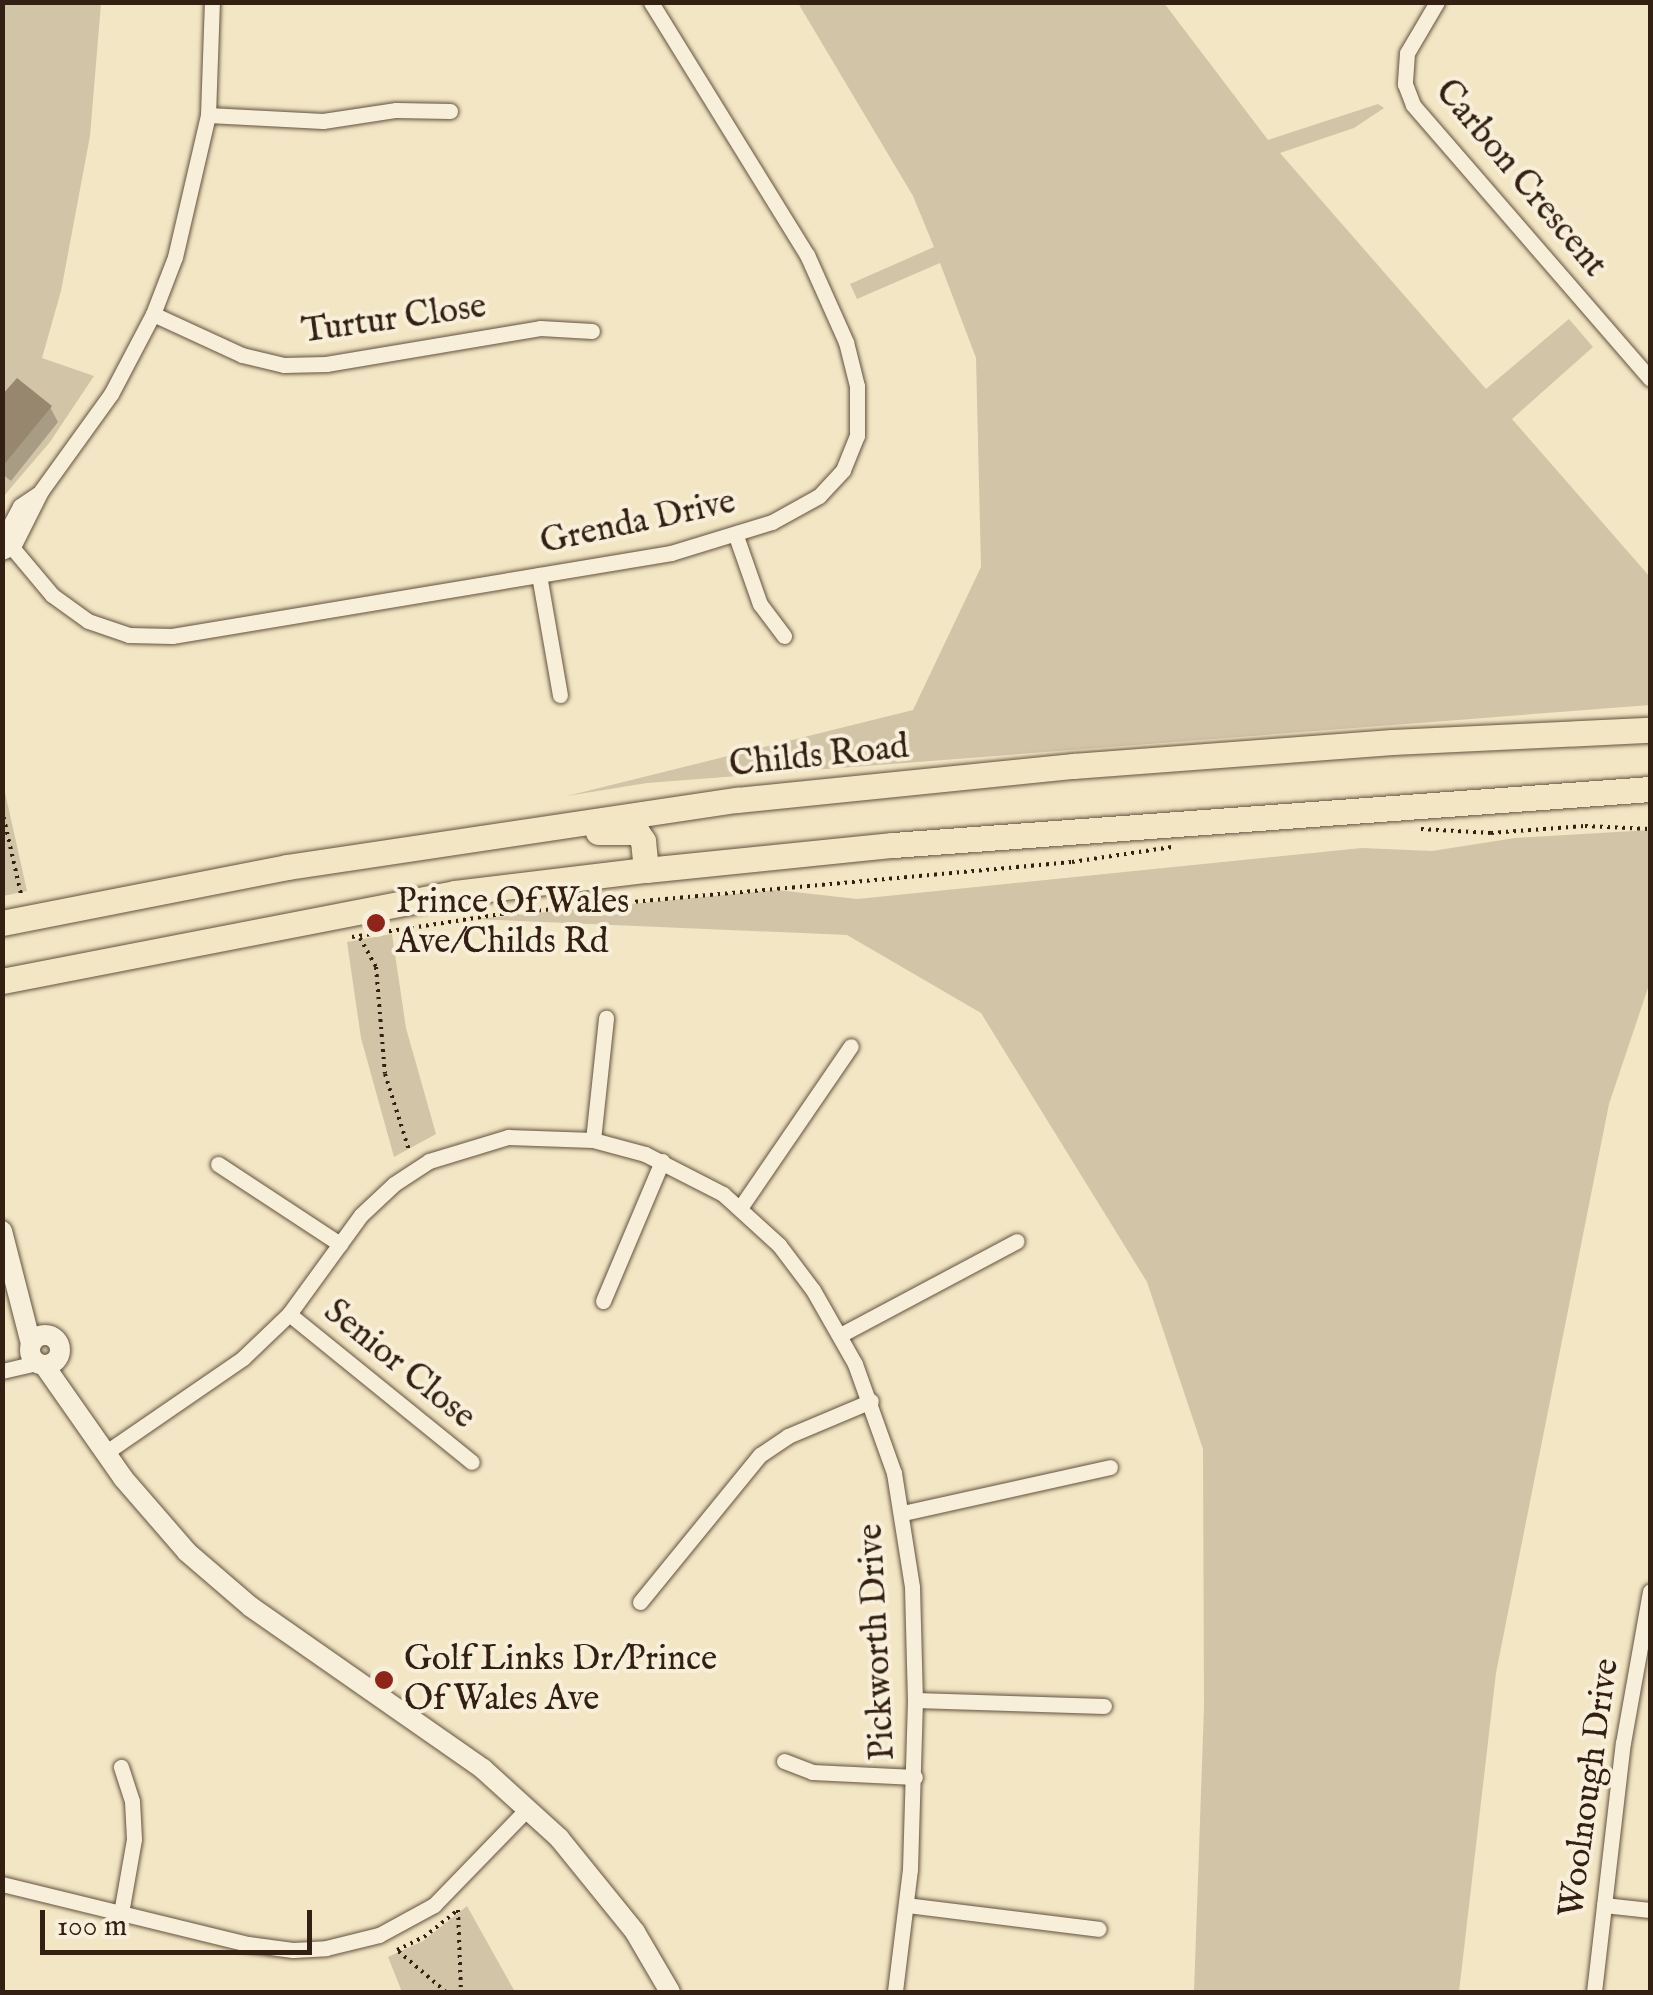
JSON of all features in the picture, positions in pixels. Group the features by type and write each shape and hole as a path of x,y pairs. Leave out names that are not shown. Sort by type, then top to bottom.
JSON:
{"main road":[{"name":"Childs Road","path":"2,923 369,854 611,816 960,777 1410,741 1650,730"},
{"path":"2,980 456,893 646,870 893,845 1650,789"},
{"path":"369,854 422,854 626,829 643,841 646,870"}],"street":[{"path":"6,544 111,394 153,314 189,213 208,114 212,2"},
{"name":"Grenda Drive","path":"6,544 69,609 108,630 152,637 671,553 736,536 802,508 832,485 857,436 857,386 846,342 821,279 651,2"},
{"name":"Carbon Crescent","path":"1437,2 1407,52 1405,84 1413,105 1650,379"},
{"path":"208,114 323,120 416,109 450,111"},
{"name":"Turtur Close","path":"153,314 242,356 295,366 540,328 592,331"},
{"path":"736,536 760,604 784,636"},
{"path":"539,576 560,695"},
{"path":"593,1140 606,1018"},
{"path":"740,1208 851,1046"},
{"name":"Pickworth Drive","path":"105,1453 243,1358 289,1314 376,1200 429,1161 508,1137 593,1140 662,1161 706,1182 740,1208 793,1262 840,1335 871,1401 903,1513 912,1587 915,1777 907,1905 895,1992"},
{"path":"603,1300 662,1161"},
{"path":"218,1164 340,1244"},
{"path":"2,1231 41,1352 105,1453 151,1514 219,1581 483,1768 528,1808 604,1891 635,1932 670,1992"},
{"path":"840,1335 1017,1242"},
{"name":"Senior Close","path":"289,1314 472,1462"},
{"path":"2,1369 41,1352"},
{"path":"640,1602 760,1455 788,1436 871,1401"},
{"path":"903,1513 1110,1467"},
{"name":"Woolnough Drive","path":"1594,1992 1623,1743 1650,1591"},
{"path":"915,1700 1104,1706"},
{"path":"784,1761 812,1772 915,1777"},
{"path":"121,1767 132,1801 134,1839 121,1913"},
{"path":"2,1884 272,1948 350,1945 408,1922 434,1904 528,1808"},
{"path":"907,1905 1100,1929"},
{"path":"1604,1905 1650,1910"}],"path":[{"path":"2,810 21,894"},
{"path":"1414,829 1491,833 1585,826 1650,828"},
{"path":"409,1150 386,1074 376,967 358,936 500,914 1072,862 1185,846"},
{"path":"446,1992 397,1950 424,1937 458,1910 461,1992"}],"shaded area":[{"path":"3,3 101,3 90,136 61,291 42,358 94,376 50,442 3,497"},
{"path":"798,3 1164,3 1268,140 1378,104 1384,108 1354,128 1280,153 1486,389 1569,319 1593,347 1512,419 1650,577 1650,705 647,783 567,796 913,710 981,567 976,358 940,263 857,299 850,284 934,247 913,196"},
{"path":"2,779 27,891 3,896 2,896"},
{"path":"1650,830 1650,982 1609,1104 1496,1673 1459,1992 1194,1992 1204,1707 1203,1449 1147,1282 981,1013 847,935 475,919 777,890 857,899 1362,848 1432,851 1515,838"},
{"path":"392,934 406,1028 436,1134 394,1157 361,1038 347,942"},
{"path":"467,1906 515,1992 402,1992 388,1957 423,1941"}],"building":[{"path":"17,378 52,406 2,467 2,395"}],"place":[{"name":"Prince Of Wales Ave/Childs Rd","path":"376,923"},
{"name":"Golf Links Dr/Prince Of Wales Ave","path":"384,1680"}]}
